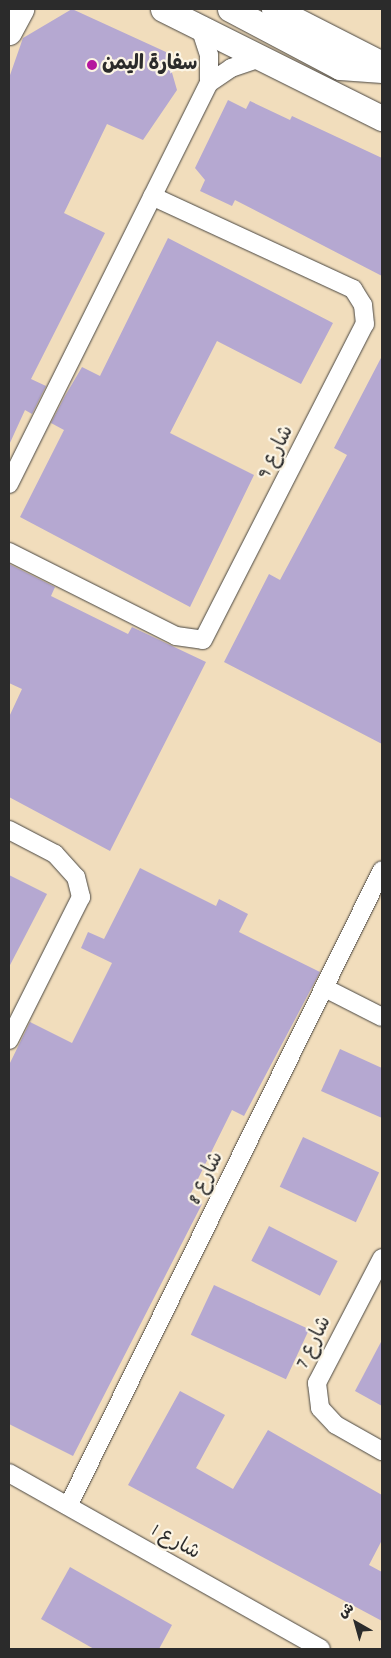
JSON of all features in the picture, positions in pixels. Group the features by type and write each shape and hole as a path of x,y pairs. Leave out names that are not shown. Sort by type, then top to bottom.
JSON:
{"street":[{"path":"163,9 257,59 382,118"},
{"path":"230,9 340,67 382,70"},
{"path":"274,9 382,64"},
{"path":"9,484 209,84 209,55 200,28"},
{"path":"209,84 231,68 257,59"},
{"path":"348,101 382,99"},
{"name":"شارع 9","path":"9,552 176,636 203,640 365,324 363,306 353,289 152,196"},
{"path":"9,830 54,854 76,877 81,897 9,1040"},
{"name":"شارع 8","path":"68,1506 382,870"},
{"path":"325,988 382,1018"},
{"name":"شارع 7","path":"382,1258 317,1383 320,1408 336,1425 382,1451"},
{"name":"شارع 1","path":"9,1472 321,1649"}],"building":[{"path":"72,9 166,52 177,90 143,140 107,124 64,213 105,233 31,379 46,386 32,414 25,410 9,445 9,78 23,38"},
{"path":"228,100 246,109 250,101 290,120 292,116 382,158 382,276 235,200 232,206 200,191 205,180 195,168"},
{"path":"168,238 333,323 301,384 217,341 170,433 254,475 190,607 20,517 64,430 51,423 65,396 82,367 100,376"},
{"path":"382,356 382,744 224,662 269,574 280,580 347,455 334,448"},
{"path":"9,564 55,587 51,596 128,634 132,627 206,662 110,851 9,797 9,717 22,689 9,683"},
{"path":"140,868 216,906 219,899 248,914 239,932 320,972 244,1116 232,1110 189,1197 202,1204 73,1456 9,1424 9,1065 30,1022 72,1043 112,963 81,948 88,932 104,939"},
{"path":"9,875 47,894 9,967"},
{"path":"340,1049 382,1068 382,1118 321,1091"},
{"path":"303,1137 379,1172 356,1222 280,1187"},
{"path":"269,1226 338,1261 320,1296 251,1261"},
{"path":"214,1285 309,1329 286,1379 191,1335"},
{"path":"382,1340 382,1406 355,1391"},
{"path":"180,1391 225,1415 196,1468 233,1489 268,1430 382,1495 382,1540 369,1565 382,1572 382,1621 128,1485"},
{"path":"70,1567 172,1625 159,1649 94,1649 41,1619"}],"place":[{"name":"سفارة اليمن","path":"92,65"}]}
